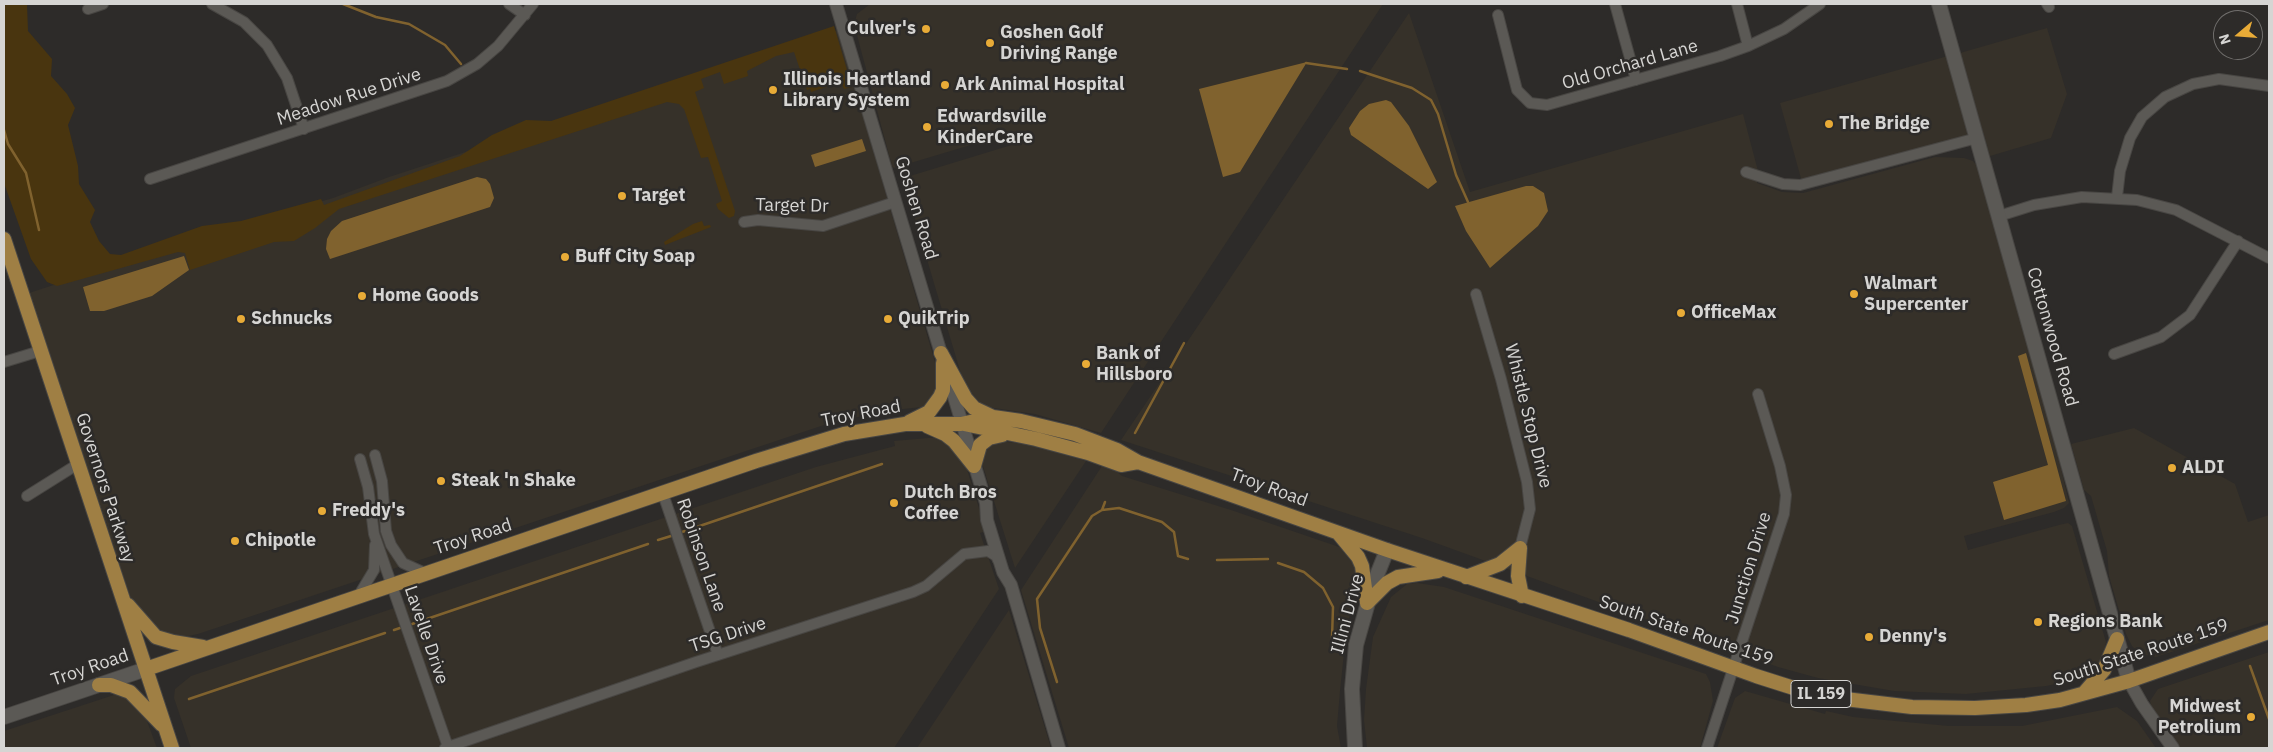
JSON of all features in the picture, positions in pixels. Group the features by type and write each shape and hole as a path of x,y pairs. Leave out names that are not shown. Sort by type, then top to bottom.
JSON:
{"main road":[{"name":"Cottonwood Road","path":"1939,4 2129,680"},
{"name":"Governors Parkway","path":"4,239 172,748"},
{"path":"942,356 966,399 974,408 993,417"},
{"path":"905,424 929,412 940,397 944,376 942,356"},
{"name":"Troy Road","path":"961,424 993,417 1020,421 1075,434 1117,450 1138,462 1387,550"},
{"path":"920,423 945,434 954,441 974,466"},
{"name":"Troy Road","path":"4,717 391,584 844,434 905,424 961,424 1088,453 1121,464 1138,462"},
{"path":"974,466 978,450 984,441 1009,434"},
{"path":"1338,533 1358,557 1362,566 1367,603"},
{"path":"1466,577 1500,564 1520,548"},
{"name":"Whistle Stop Drive","path":"1520,548 1518,576 1522,596"},
{"name":"South State Route 159","path":"1387,550 1629,630 1800,690 1845,699 1912,707 1975,708 2026,705 2060,700 2129,680 2269,632"},
{"name":"Illini Drive","path":"1355,748 1352,698 1356,644 1367,603 1387,550"},
{"path":"1367,603 1387,583 1398,577 1424,571 1446,570"},
{"path":"122,597 156,636 173,642 206,647"},
{"path":"2083,694 2104,670 2117,639"},
{"path":"99,685 111,685 130,692 166,730"}],"street":[{"path":"88,9 103,4"},
{"path":"212,4 244,22 267,45 287,78 304,129"},
{"path":"509,4 525,15"},
{"name":"Meadow Rue Drive","path":"150,179 429,88 456,77 487,56 512,32 533,4"},
{"name":"Goshen Road","path":"836,4 986,503"},
{"path":"1615,4 1636,80"},
{"path":"1737,4 1748,46"},
{"name":"Old Orchard Lane","path":"1498,15 1517,90 1530,103 1547,105 1748,46 1784,29 1820,4"},
{"path":"2117,197 2120,171 2130,138 2142,117 2165,97 2193,84 2220,79 2269,86"},
{"path":"1746,172 1783,184 1800,185 1977,138"},
{"path":"1999,216 2056,200 2082,197 2117,197 2156,204 2176,210 2269,258"},
{"name":"Target Dr","path":"744,222 758,220 823,226 895,202"},
{"path":"2114,354 2161,337 2190,315 2238,241"},
{"name":"Whistle Stop Drive","path":"1476,294 1501,379 1528,491 1530,509 1520,548"},
{"path":"4,362 40,350"},
{"name":"Junction Drive","path":"1707,748 1733,668 1754,612 1784,514 1786,496 1780,466 1758,394"},
{"name":"Lavelle Drive","path":"375,455 382,481 386,531 391,545 403,563 425,573"},
{"name":"Lavelle Drive","path":"359,595 374,570 374,534 368,487 360,459"},
{"path":"27,496 78,464"},
{"name":"Robinson Lane","path":"663,494 718,655"},
{"path":"986,503 987,520 1003,572 1011,585 1060,748"},
{"path":"986,503 1006,554 1012,576 1011,585"},
{"name":"Lavelle Drive","path":"374,534 447,748"},
{"name":"TSG Drive","path":"447,748 926,586 964,554 988,551 996,556 1003,572"},
{"path":"2129,680 2146,711 2172,748"}],"shaded area":[{"path":"4,4 27,4 28,31 52,59 51,76 67,94 75,108 68,125 78,166 79,184 95,210 90,222 99,241 110,254 121,255 202,226 241,221 321,199 324,205 460,156 492,135 526,120 551,121 834,26 852,87 844,89 841,82 811,92 810,89 807,90 794,52 776,56 747,71 748,76 724,84 720,72 701,79 704,88 695,92 735,211 734,216 729,218 718,209 716,204 722,201 708,157 701,158 684,109 679,104 667,102 339,209 315,228 294,241 274,242 190,270 185,253 178,252 57,286 47,282 31,259 4,183"},
{"path":"870,4 1383,4 1101,433 1035,414 987,407 978,403 966,391 904,182 910,176 1018,143 1014,132 894,168 854,24 857,14"},
{"path":"1409,13 1470,192 1743,114 1758,171 1757,183 1782,192 1803,193 1935,157 1964,158 1973,161 1979,168 2053,433 2069,503 2064,508 2054,512 1964,536 1968,550 2059,525 2068,523 2072,526 2106,642 2102,663 2091,675 2046,686 1966,694 1894,691 1818,678 1778,667 1422,538 1121,440"},
{"path":"2047,28 2067,94 2051,138 1990,156 1960,53"},
{"path":"838,30 939,376 940,384 930,401 922,407 884,411 824,425 198,634 179,638 161,634 141,613 130,596 29,293 229,228 333,198 389,177"},
{"path":"1948,56 1968,135 1802,182 1780,103"},
{"path":"1307,62 1240,172 1223,177 1199,89"},
{"path":"1386,100 1391,102 1409,126 1437,182 1428,189 1351,135 1349,128 1360,111 1369,104"},
{"path":"862,139 866,151 815,167 811,155"},
{"path":"477,177 486,179 490,184 494,198 490,207 330,259 326,249 327,239 331,231 342,221"},
{"path":"1526,186 1533,186 1544,193 1548,211 1538,226 1490,268 1466,231 1455,206"},
{"path":"702,221 704,226 710,225 711,227 665,245 664,242 693,224"},
{"path":"184,256 189,270 152,296 104,311 90,311 83,287"},
{"path":"2026,353 2066,501 2004,520 1993,482 2048,465 2018,356"},
{"path":"2134,428 2235,484 2248,522 2269,515 2269,620 2156,657 2140,654 2132,646 2126,634 2109,576 2107,551 2091,496 2084,490 2071,444"},
{"path":"940,438 949,442 965,463 986,531 980,533 999,589 894,748 191,748 174,698 175,689 191,676 816,467 895,446 894,441"},
{"path":"997,441 1028,444 1086,461 1015,568 982,463 986,448"},
{"path":"1102,466 1115,470 1122,476 1231,510 1348,550 1357,573 1345,643 1340,691 1337,726 1341,748 1069,748 1021,590"},
{"path":"1417,583 1444,587 1706,674 1710,682 1713,701 1700,748 1367,748 1364,720 1373,637 1391,597 1407,584"},
{"path":"1009,610 1051,748 917,748"},
{"path":"2269,652 2269,748 2178,748 2153,713 2150,701 2158,689"},
{"path":"1745,691 1825,714 1826,711 1853,717 1949,726 2022,726 2117,707 2137,721 2156,748 1717,748 1735,698"},
{"path":"120,693 144,713 157,748 4,748 4,731"}],"waterway":[{"path":"343,4 376,17 409,24 445,45 461,64"},
{"path":"1306,63 1347,69"},
{"path":"1360,71 1412,88 1431,100 1438,114 1456,175 1468,202"},
{"path":"4,130 8,144 26,173 39,230"},
{"path":"1135,433 1184,343"},
{"path":"682,532 882,464"},
{"path":"1057,682 1040,628 1037,599 1092,516 1102,510 1105,502"},
{"path":"1102,510 1119,508 1162,522 1174,532 1178,556 1188,559"},
{"path":"658,540 671,536"},
{"path":"412,624 648,544"},
{"path":"1217,560 1268,559"},
{"path":"1278,563 1304,572 1323,588 1333,607 1332,638"},
{"path":"394,630 400,628"},
{"path":"189,699 385,633"},
{"path":"2250,666 2269,719"}],"place":[{"name":"Culver's","path":"926,29"},
{"name":"Goshen Golf Driving Range","path":"990,43"},
{"name":"Ark Animal Hospital","path":"945,85"},
{"name":"Illinois Heartland Library System","path":"773,90"},
{"name":"The Bridge","path":"1829,124"},
{"name":"Edwardsville KinderCare","path":"927,127"},
{"name":"Target","path":"622,196"},
{"name":"Buff City Soap","path":"565,257"},
{"name":"Walmart Supercenter","path":"1854,294"},
{"name":"Home Goods","path":"362,296"},
{"name":"OfficeMax","path":"1681,313"},
{"name":"Schnucks","path":"241,319"},
{"name":"QuikTrip","path":"888,319"},
{"name":"Bank of Hillsboro","path":"1086,364"},
{"name":"ALDI","path":"2172,468"},
{"name":"Steak 'n Shake","path":"441,481"},
{"name":"Dutch Bros Coffee","path":"894,503"},
{"name":"Freddy's","path":"322,511"},
{"name":"Chipotle","path":"235,541"},
{"name":"Regions Bank","path":"2038,622"},
{"name":"Denny's","path":"1869,637"},
{"name":"Midwest Petrolium","path":"2251,717"}]}
